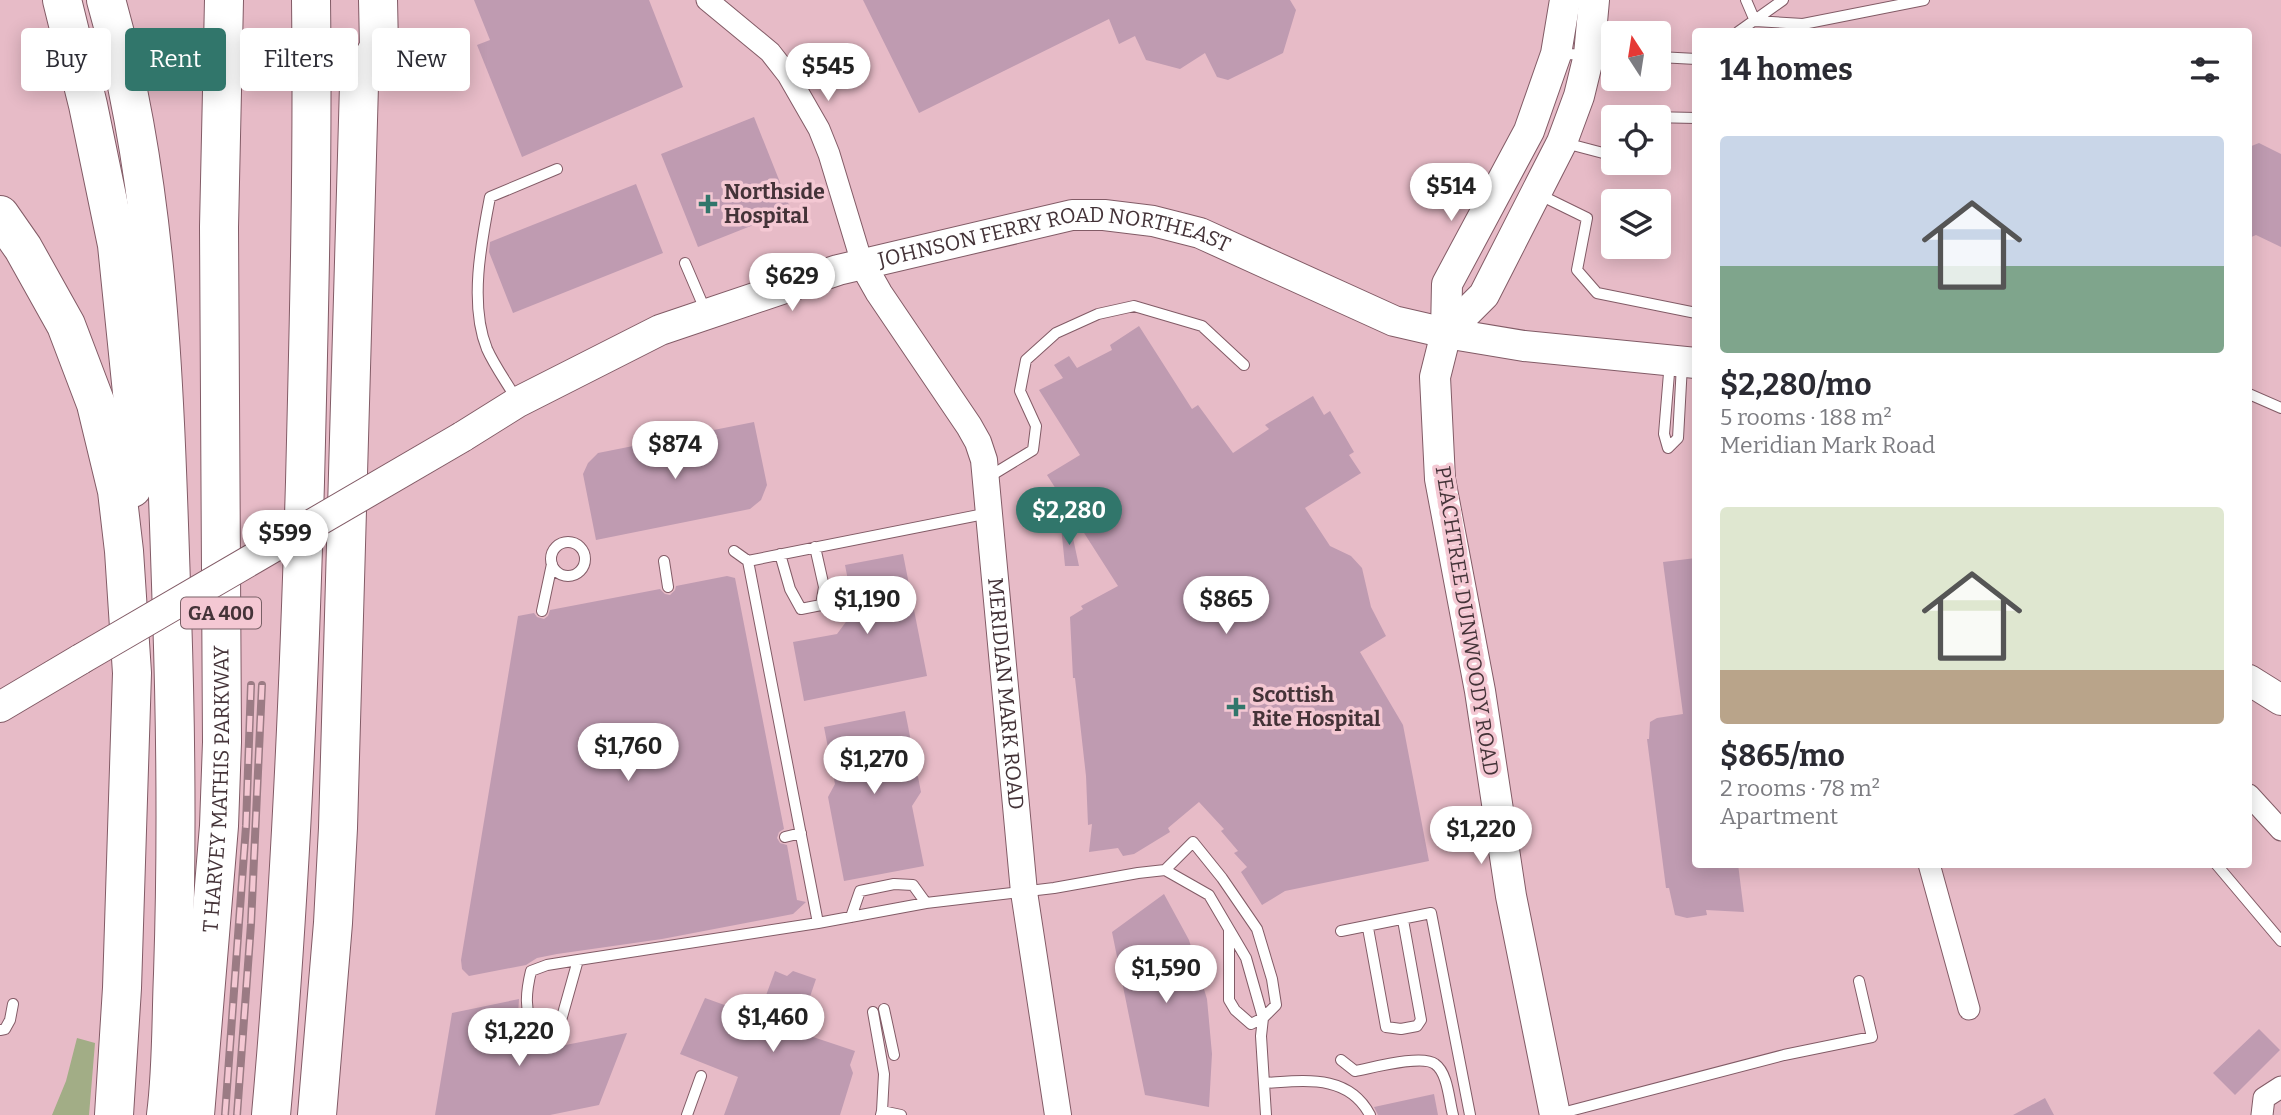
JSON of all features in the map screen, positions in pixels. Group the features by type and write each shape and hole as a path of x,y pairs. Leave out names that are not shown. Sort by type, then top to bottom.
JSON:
{"highway":[{"path":"62,0 88,105 117,245 134,412 128,606"},
{"path":"106,0 116,34 145,183 163,379 173,668 176,866 166,1115"},
{"name":"T HARVEY MATHIS PARKWAY","path":"195,1115 219,826 221,756 219,227 224,0"},
{"path":"271,1115 287,928 302,566 311,180 311,0"},
{"path":"334,0 337,51 359,85"},
{"path":"317,1115 338,828 359,85 379,47 378,0"},
{"path":"0,215 23,248 66,326 96,404 117,491 128,606 132,687 122,988 114,1115"}],"main road":[{"name":"PEACHTREE DUNWOODY ROAD","path":"1555,1115 1511,896 1480,691 1440,479 1435,377 1446,333 1447,284 1530,131 1556,54 1565,0"},
{"path":"1446,333 1484,295 1562,142 1580,96 1601,55 1594,0"},
{"name":"JOHNSON FERRY ROAD NORTHEAST","path":"0,707 462,437 517,402 660,330 862,263 1072,215 1104,215 1153,221 1200,233 1394,321 1524,346 1683,362"},
{"path":"2252,682 2281,700"}],"street":[{"path":"707,0 770,52 788,75 819,129 829,154 862,263"},
{"name":"MERIDIAN MARK ROAD","path":"862,263 978,442 986,478 1024,891 1053,1114"},
{"path":"2252,798 2281,830"},
{"path":"1930,868 1969,1009"},
{"path":"2262,1115 2264,1098 2281,1087"}],"lane":[{"path":"1746,0 1755,21"},
{"path":"1744,28 1783,0"},
{"path":"1755,21 1803,24 1924,0"},
{"path":"1556,54 1601,55"},
{"path":"1671,57 1692,58"},
{"path":"1671,117 1692,118"},
{"path":"1562,142 1601,152"},
{"path":"517,402 488,350 478,321 481,244 489,197 556,169"},
{"path":"1536,193 1587,218 1577,270 1597,293 1692,312"},
{"path":"685,263 707,314"},
{"path":"986,478 1033,450 1036,426 1020,391 1026,360 1056,332 1098,314 1134,306 1202,326 1244,365"},
{"path":"1683,362 1678,438 1668,448 1664,434 1683,362"},
{"path":"2252,395 2281,408"},
{"path":"748,561 989,513"},
{"path":"780,554 790,589 801,609 821,605 824,587 815,547"},
{"path":"734,551 748,561 818,923"},
{"path":"664,561 668,587"},
{"path":"542,611 552,564"},
{"path":"785,836 801,833"},
{"path":"1165,870 1193,842 1257,929 1272,979 1276,1005 1263,1018 1251,1024 1235,1010 1229,1000 1229,927"},
{"path":"2220,868 2281,942"},
{"path":"578,960 562,1017 552,1033 534,1030 527,1015 527,988 531,971 547,965 578,960 850,918 926,903 1165,870 1209,895 1246,958 1263,1018 1261,1036 1266,1115"},
{"path":"850,918 860,891 894,884 913,885 926,903"},
{"path":"1341,932 1431,913 1470,1115"},
{"path":"1368,928 1386,1027 1401,1029 1417,1026 1422,1020 1403,920"},
{"path":"1555,1115 1784,1055 1872,1037 1859,981"},
{"path":"0,1030 5,1028 10,1020 13,1004"},
{"path":"894,1055 879,1011 884,1074 881,1113 901,1115"},
{"path":"1341,1060 1355,1071 1422,1059 1436,1064 1443,1075 1452,1115"},
{"path":"687,1115 701,1076"},
{"path":"1264,1083 1324,1081 1354,1095 1370,1115"}],"green space":[{"path":"77,1038 95,1043 89,1115 52,1115 66,1081"}],"building":[{"path":"474,0 649,0 683,87 522,157 477,45 490,40"},
{"path":"863,0 1290,0 1296,10 1283,53 1228,80 1217,77 1205,53 1180,69 1146,60 1135,36 1119,44 1109,19 919,113"},
{"path":"754,117 791,210 698,247 661,154"},
{"path":"2259,143 2281,154 2281,247 2256,235 2252,237 2252,146"},
{"path":"636,184 663,253 513,313 489,252 490,242"},
{"path":"1139,326 1192,409 1198,405 1233,453 1269,429 1265,425 1313,396 1324,415 1330,411 1354,452 1349,455 1361,473 1305,508 1330,546 1351,556 1362,568 1371,607 1386,636 1360,652 1403,725 1429,861 1285,891 1262,905 1241,872 1247,867 1234,853 1238,851 1221,831 1224,829 1199,802 1168,828 1170,832 1134,854 1123,856 1118,848 1089,852 1092,824 1088,825 1086,776 1073,678 1070,617 1083,609 1081,606 1118,586 1047,475 1080,455 1039,390 1063,378 1054,365 1069,356 1077,368 1112,350 1110,345"},
{"path":"754,422 767,485 761,500 750,509 596,540 583,474 588,463 598,453"},
{"path":"1070,524 1079,566 1065,566 1061,526"},
{"path":"903,554 927,676 804,701 793,642 837,634 854,611 845,565"},
{"path":"1692,558 1692,868 1738,868 1744,912 1706,910 1707,915 1687,918 1675,915 1669,888 1666,888 1647,739 1650,722 1657,718 1683,714 1663,562"},
{"path":"727,576 735,578 784,829 779,832 777,838 780,843 787,845 797,900 806,902 793,914 662,939 557,954 537,958 526,965 469,976 462,969 461,960 518,616 534,613 544,619 550,610 660,589 670,595 676,586"},
{"path":"905,711 921,792 912,806 924,866 844,881 828,797 835,784 824,727"},
{"path":"1164,894 1189,940 1207,999 1212,1054 1209,1107 1145,1095 1112,932"},
{"path":"775,971 787,976 793,971 816,979 798,1032 855,1051 850,1065 853,1073 840,1115 724,1115 738,1077 680,1054 705,998 758,1017"},
{"path":"519,999 518,1015 522,1035 528,1044 538,1048 627,1033 599,1105 550,1115 435,1115 452,1013"},
{"path":"2259,1029 2280,1050 2235,1095 2213,1073"},
{"path":"1434,1094 1438,1115 1378,1115 1374,1107"},
{"path":"2045,1098 2054,1115 2013,1115"}],"railway":[{"path":"225,1115 246,826 251,685"},
{"path":"237,1115 251,924 262,685"}],"place":[{"name":"Northside Hospital","path":"708,204"},
{"name":"Scottish Rite Hospital","path":"1236,707"}]}
